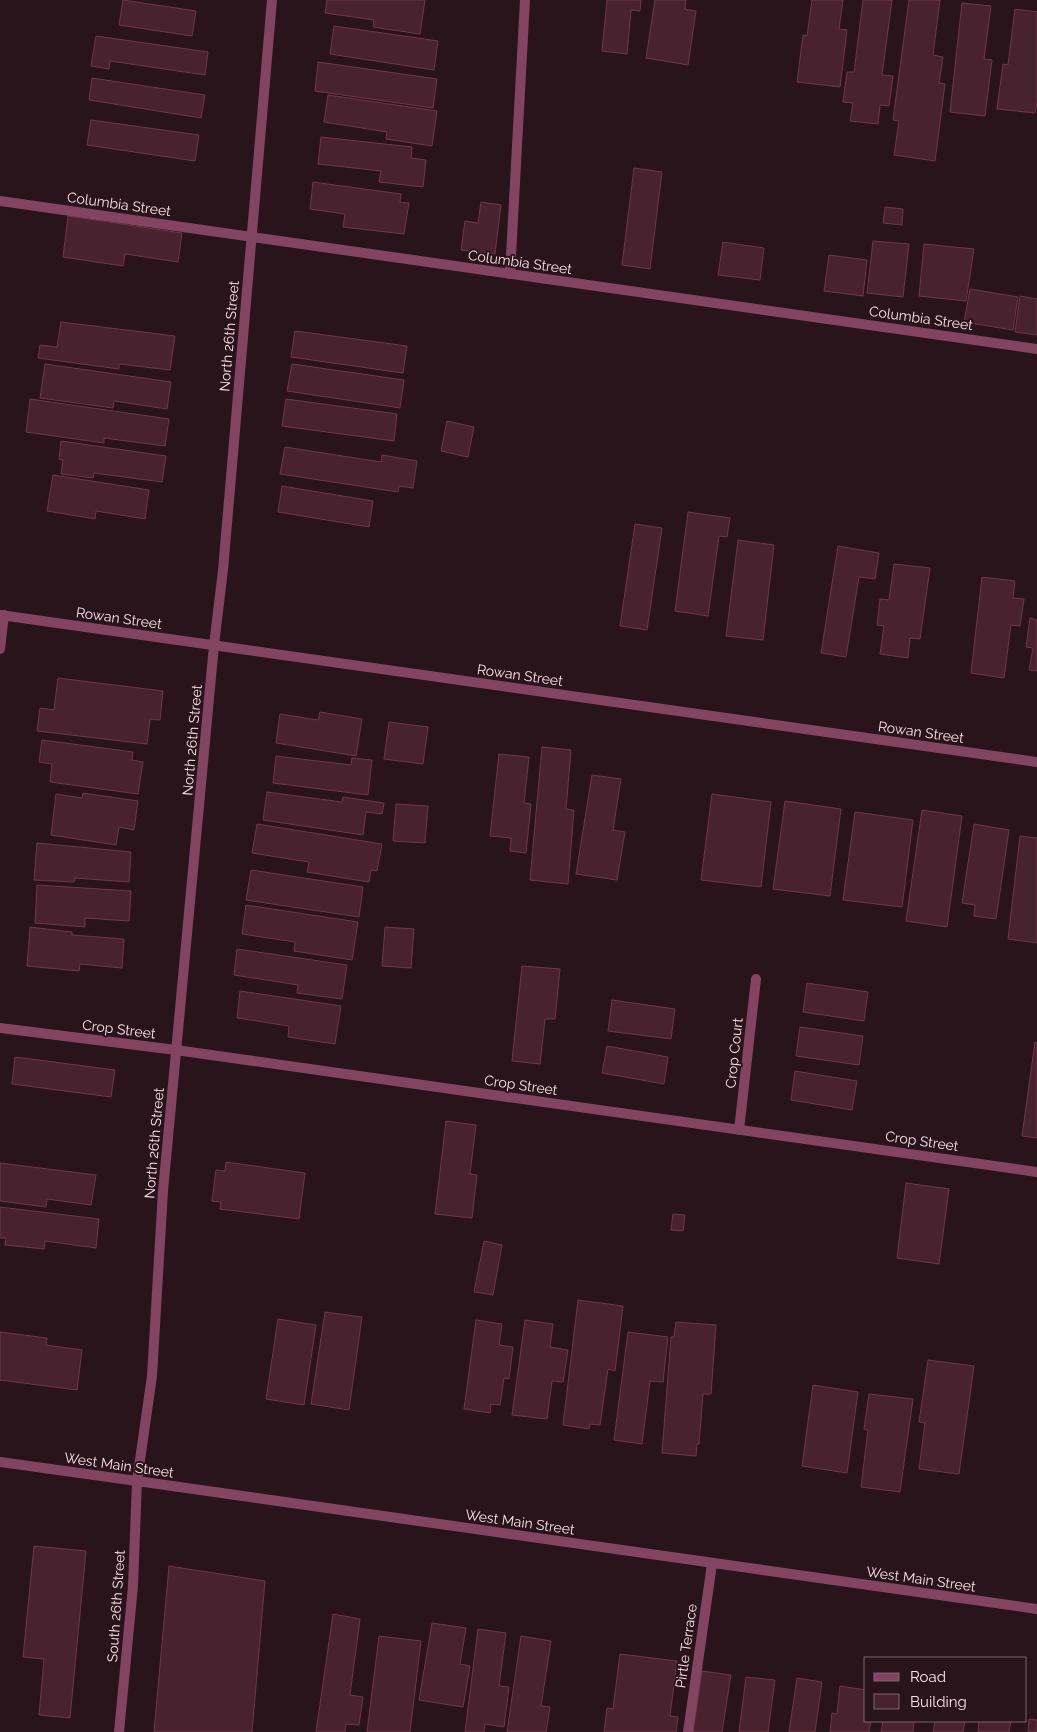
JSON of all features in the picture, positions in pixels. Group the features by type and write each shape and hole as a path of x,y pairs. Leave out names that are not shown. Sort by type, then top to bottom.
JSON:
{"street":[{"name":"North 26th Street","path":"137,1481 152,1376 164,1191 176,1050 214,646 223,570 272,0"},
{"path":"510,274 525,0"},
{"name":"Columbia Street","path":"0,201 1037,349"},
{"path":"0,649 2,615"},
{"name":"Rowan Street","path":"2,615 1037,762"},
{"name":"Crop Court","path":"739,1130 756,979"},
{"name":"Crop Street","path":"0,1028 176,1050 1037,1172"},
{"name":"West Main Street","path":"0,1462 1037,1609"},
{"name":"South 26th Street","path":"119,1732 133,1586 137,1481"},
{"name":"Pirtle Terrace","path":"688,1732 712,1564"}],"building":[{"path":"123,0 196,11 192,36 119,25"},
{"path":"327,0 425,0 420,34 373,27 374,20 325,13"},
{"path":"607,0 641,0 640,11 631,10 627,54 602,51"},
{"path":"655,0 686,0 685,9 696,11 688,65 646,58"},
{"path":"812,0 843,0 839,29 847,30 840,87 797,82 803,35 807,36"},
{"path":"863,0 892,0 882,75 893,76 889,106 880,105 878,124 850,121 853,103 843,102 847,72 854,72"},
{"path":"909,0 940,0 933,55 943,57 939,83 945,84 935,161 894,155 899,121 893,120"},
{"path":"962,3 991,6 984,59 992,60 985,116 950,112"},
{"path":"1015,9 1037,12 1037,102 1035,113 997,109 1003,64 1008,65"},
{"path":"334,26 438,41 434,70 330,54"},
{"path":"96,36 208,52 205,75 110,61 109,69 91,66"},
{"path":"318,62 437,79 433,108 315,91"},
{"path":"92,78 205,95 201,118 89,100"},
{"path":"328,95 437,111 432,146 386,139 387,132 324,122"},
{"path":"91,120 199,135 195,161 87,145"},
{"path":"321,137 412,147 411,158 426,160 423,187 379,182 381,171 318,164"},
{"path":"634,168 662,172 650,269 622,265"},
{"path":"313,182 401,194 400,202 409,203 404,234 343,227 345,214 310,209"},
{"path":"481,202 501,205 495,254 461,250 465,221 478,223"},
{"path":"885,207 903,209 902,225 883,223"},
{"path":"68,216 182,233 178,262 125,254 123,266 63,257"},
{"path":"873,241 909,244 903,297 867,293"},
{"path":"723,242 764,248 760,280 718,275"},
{"path":"924,244 974,249 966,301 919,296"},
{"path":"829,255 867,260 863,296 824,291"},
{"path":"970,289 1018,297 1013,330 964,322"},
{"path":"1020,296 1037,299 1037,335 1015,332"},
{"path":"61,322 175,336 170,370 119,364 119,369 38,358 40,345 57,347"},
{"path":"295,331 407,346 403,373 291,357"},
{"path":"45,364 171,382 167,409 114,401 113,408 40,398"},
{"path":"292,364 404,380 400,408 287,391"},
{"path":"30,399 169,419 165,446 104,438 104,443 26,432"},
{"path":"286,399 397,414 394,441 282,426"},
{"path":"447,421 474,427 468,457 441,451"},
{"path":"61,441 166,456 162,482 94,473 93,478 61,474 63,460 59,459"},
{"path":"285,447 381,462 382,455 417,461 413,488 399,486 398,492 280,474"},
{"path":"53,475 149,490 145,519 96,511 95,519 47,511"},
{"path":"282,486 373,501 369,527 278,512"},
{"path":"688,512 730,518 727,537 719,536 708,616 675,611"},
{"path":"635,524 662,528 647,630 620,626"},
{"path":"738,540 774,545 763,640 726,636"},
{"path":"838,546 879,553 875,579 859,577 846,657 821,653"},
{"path":"894,564 930,568 920,639 910,638 908,658 880,654 884,626 877,625 880,599 889,600"},
{"path":"982,577 1015,581 1013,598 1024,599 1020,626 1011,625 1004,678 971,673"},
{"path":"1030,618 1037,620 1037,671 1029,670 1033,648 1026,647"},
{"path":"58,678 163,691 160,720 150,719 147,744 37,731 40,708 54,710"},
{"path":"320,712 362,719 356,756 276,743 280,714 318,720"},
{"path":"389,722 428,727 423,764 384,759"},
{"path":"42,740 133,752 132,760 143,762 138,794 50,782 52,764 39,762"},
{"path":"542,747 571,750 566,809 574,810 568,884 530,880"},
{"path":"499,754 529,757 524,803 531,804 526,853 510,851 511,838 490,836"},
{"path":"276,756 351,765 352,758 372,760 368,795 273,783"},
{"path":"592,775 621,779 613,830 625,832 617,880 576,874"},
{"path":"267,792 342,802 343,797 384,803 382,814 366,812 363,835 263,820"},
{"path":"83,793 138,801 134,830 119,827 116,845 51,835 56,794 82,798"},
{"path":"712,794 771,802 761,887 701,880"},
{"path":"785,801 841,809 830,896 773,889"},
{"path":"396,804 428,806 425,843 393,841"},
{"path":"922,810 962,816 947,927 906,921"},
{"path":"855,812 913,820 902,907 843,900"},
{"path":"257,824 382,844 377,871 371,870 369,882 307,872 309,862 252,853"},
{"path":"974,824 1009,830 996,919 974,916 975,905 962,903"},
{"path":"1020,836 1037,838 1037,943 1008,939"},
{"path":"37,843 131,852 129,882 75,878 74,882 34,880"},
{"path":"251,870 363,887 359,917 246,900"},
{"path":"37,885 131,891 129,921 85,918 85,927 35,923"},
{"path":"246,905 358,922 352,960 294,951 295,942 242,934"},
{"path":"30,927 72,932 72,935 124,939 122,968 80,964 79,971 27,966"},
{"path":"385,927 414,929 411,968 382,966"},
{"path":"237,949 347,965 342,999 297,993 298,985 234,975"},
{"path":"522,966 560,969 555,1019 545,1019 540,1064 512,1061"},
{"path":"807,983 868,992 864,1021 803,1012"},
{"path":"240,991 341,1006 335,1044 288,1037 289,1026 237,1018"},
{"path":"612,1000 675,1009 671,1039 608,1031"},
{"path":"800,1027 863,1036 859,1065 796,1056"},
{"path":"1035,1042 1037,1043 1037,1138 1022,1136"},
{"path":"607,1046 668,1057 664,1084 602,1073"},
{"path":"15,1057 115,1070 111,1097 12,1084"},
{"path":"795,1071 857,1081 852,1110 791,1100"},
{"path":"446,1121 476,1125 470,1174 477,1175 472,1218 435,1214"},
{"path":"226,1162 305,1173 299,1219 220,1209 221,1202 212,1201 216,1170 225,1171"},
{"path":"0,1163 96,1175 91,1205 47,1199 46,1207 0,1201"},
{"path":"906,1183 949,1189 939,1264 897,1258"},
{"path":"0,1207 99,1219 96,1248 45,1241 44,1249 5,1245 6,1238 0,1238"},
{"path":"673,1214 685,1215 683,1231 671,1230"},
{"path":"484,1241 502,1245 493,1295 474,1292"},
{"path":"578,1300 623,1306 615,1371 608,1369 600,1425 590,1424 589,1429 563,1425"},
{"path":"325,1312 362,1317 349,1410 311,1404"},
{"path":"278,1319 316,1325 304,1405 266,1399"},
{"path":"476,1320 502,1324 499,1345 513,1347 509,1379 504,1378 500,1405 491,1404 490,1413 464,1409"},
{"path":"525,1320 553,1324 550,1347 568,1350 563,1382 552,1381 547,1419 512,1415"},
{"path":"676,1322 716,1325 711,1394 703,1394 699,1444 697,1444 696,1456 662,1453 671,1337 674,1337"},
{"path":"0,1332 47,1338 46,1345 82,1350 77,1390 0,1380"},
{"path":"628,1332 668,1337 663,1382 650,1381 642,1444 614,1440"},
{"path":"928,1360 974,1366 959,1474 919,1469 925,1423 919,1422"},
{"path":"813,1385 858,1392 847,1473 802,1466"},
{"path":"869,1394 913,1399 900,1492 861,1487 868,1430 864,1429"},
{"path":"34,1546 86,1551 70,1718 39,1715 44,1659 23,1657"},
{"path":"169,1566 265,1581 252,1732 154,1732"},
{"path":"333,1614 360,1619 350,1695 363,1697 359,1725 346,1724 345,1732 316,1732"},
{"path":"432,1623 466,1628 460,1664 470,1666 463,1707 419,1700"},
{"path":"478,1629 506,1633 499,1686 509,1687 504,1727 485,1724 484,1732 465,1732"},
{"path":"379,1636 421,1641 410,1732 367,1732"},
{"path":"521,1636 551,1641 541,1706 550,1707 546,1732 507,1732"},
{"path":"620,1654 677,1661 670,1716 678,1717 676,1732 604,1732 607,1708 613,1709"},
{"path":"702,1671 731,1675 722,1732 693,1732"},
{"path":"746,1677 775,1680 768,1732 739,1732"},
{"path":"797,1678 822,1682 815,1732 789,1732"},
{"path":"840,1686 864,1690 864,1722 871,1722 869,1732 830,1732 832,1713 837,1714"},
{"path":"1029,1719 1037,1720 1037,1732 1028,1732"},
{"path":"883,1722 914,1722 913,1732 881,1732"},
{"path":"935,1722 965,1722 963,1732 933,1732"},
{"path":"979,1722 1011,1722 1009,1732 978,1732"}]}
